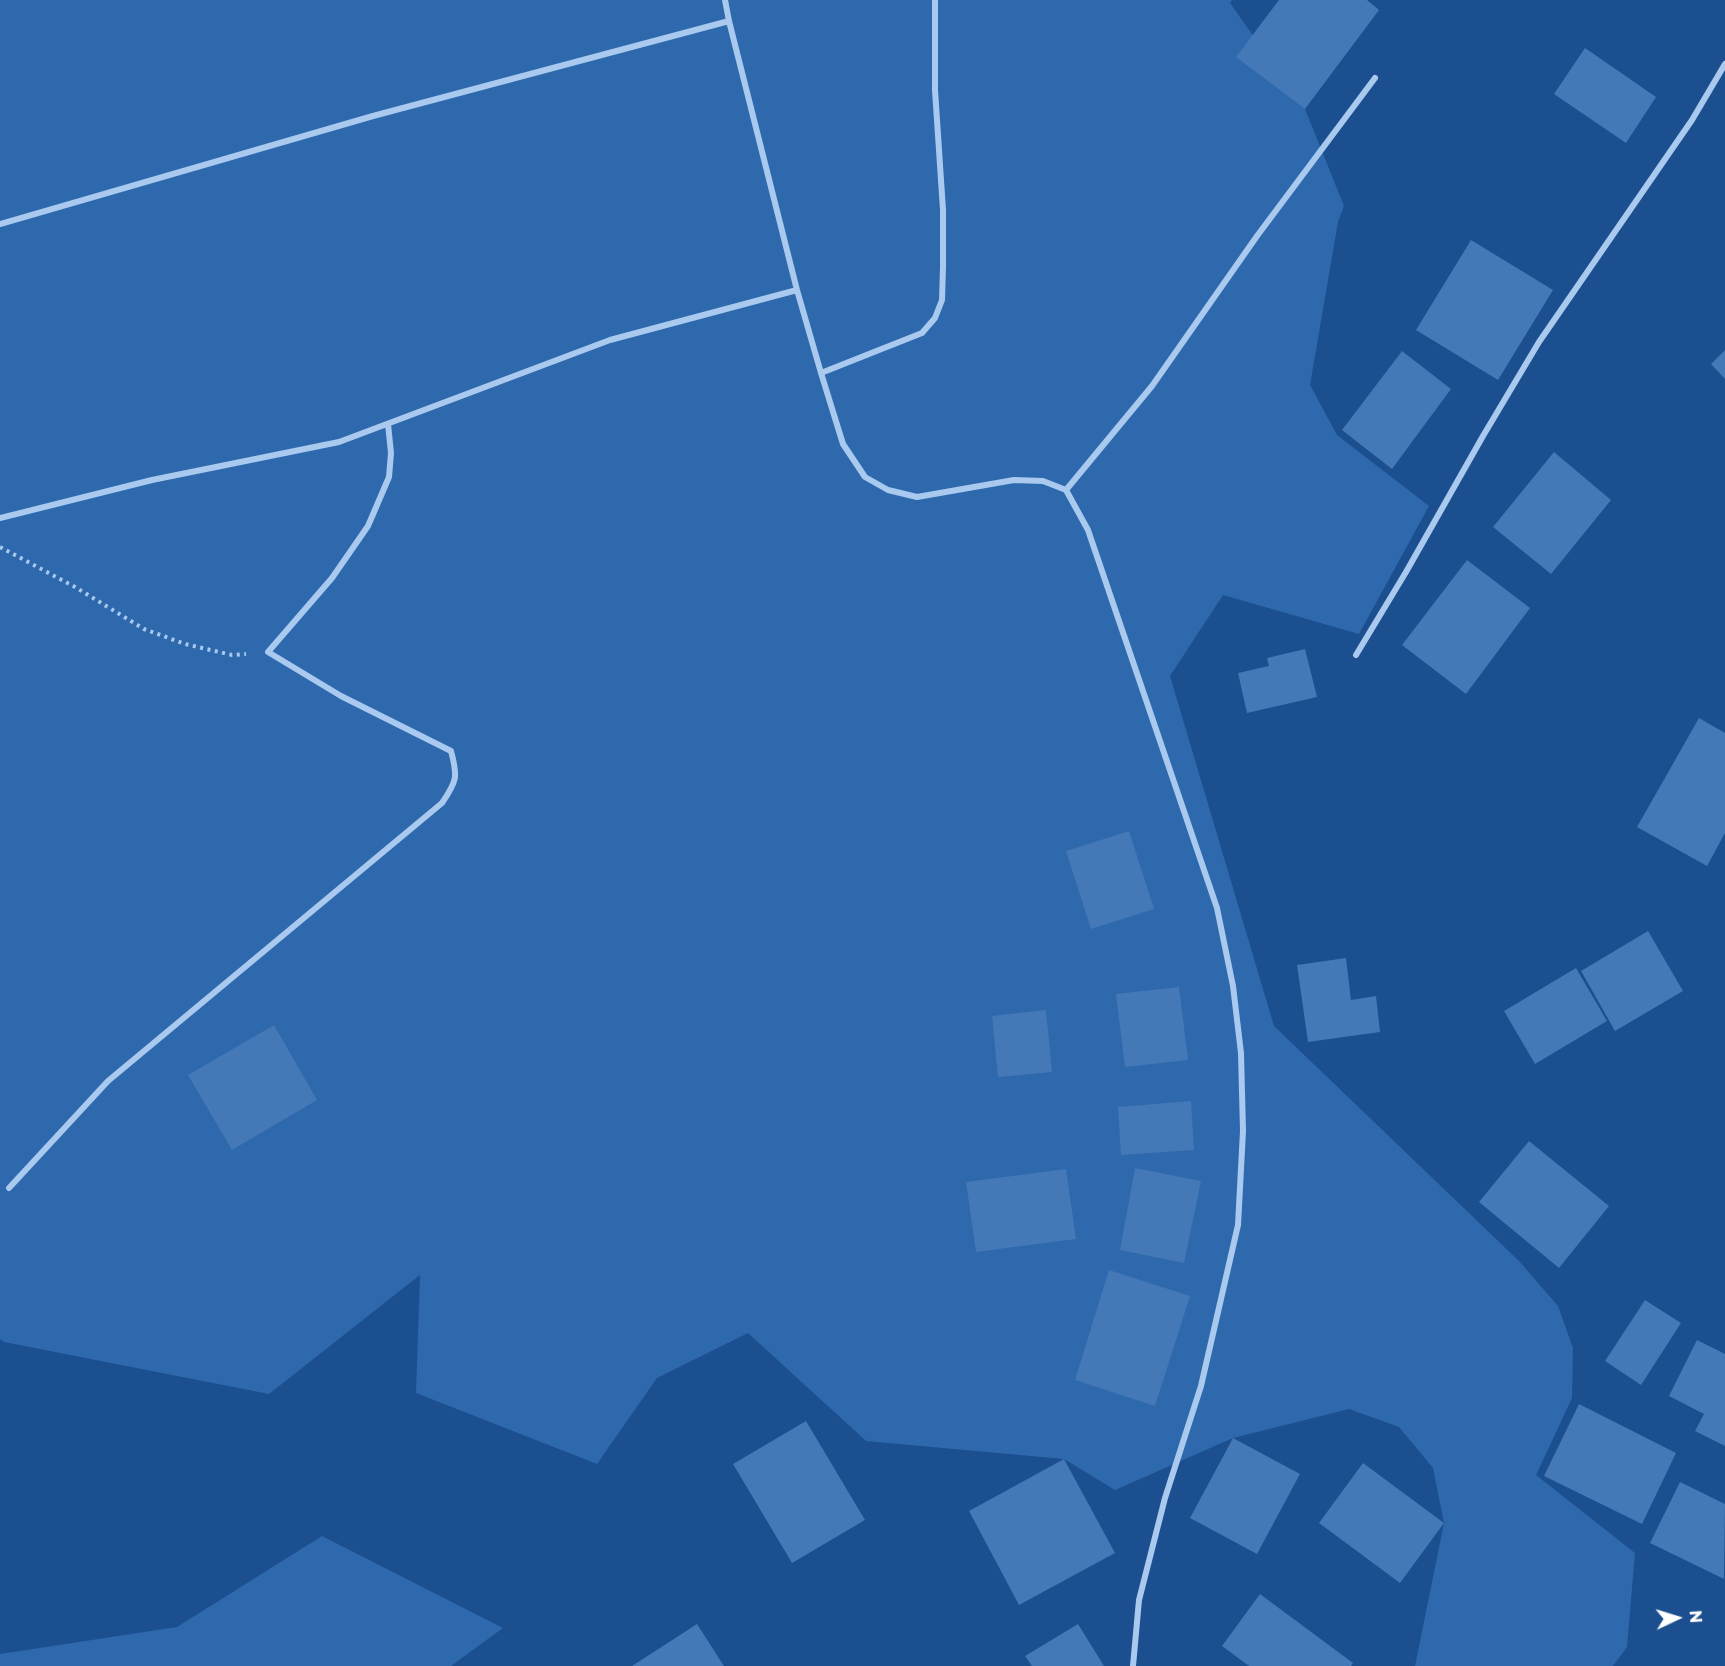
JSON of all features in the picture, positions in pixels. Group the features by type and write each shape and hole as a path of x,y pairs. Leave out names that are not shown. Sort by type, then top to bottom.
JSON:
{"street":[{"path":"725,0 797,290 843,444 865,477 888,490 917,497 1014,480 1043,481 1066,490 1088,530 1217,908 1233,986 1241,1053 1243,1131 1238,1225 1201,1386 1165,1498 1139,1600 1133,1666"},
{"path":"821,373 922,333 935,318 942,300 943,210 935,90 935,0"},
{"path":"0,224 373,116 729,21"},
{"path":"1356,655 1539,342 1692,120 1725,64"},
{"path":"1066,490 1152,386 1257,236 1375,78"},
{"path":"0,518 152,480 339,442 610,340 797,290"},
{"path":"9,1188 108,1081 442,803 453,787 456,770 451,751 342,696 268,652 332,578 368,526 390,477 391,453 388,424"}],"path":[{"path":"0,547 75,587 144,629 185,644 232,655 268,652"}],"shaded area":[{"path":"0,0 1232,0 1230,3 1305,109 1344,206 1338,222 1310,385 1337,435 1429,506 1359,634 1223,595 1170,676 1274,1026 1519,1261 1558,1306 1573,1348 1572,1398 1536,1475 1635,1553 1627,1647 1613,1666 1415,1666 1444,1523 1433,1468 1399,1427 1349,1409 1233,1438 1115,1490 1064,1459 866,1441 748,1333 657,1378 597,1464 416,1393 420,1275 269,1394 4,1342 0,1339"},
{"path":"322,1536 503,1628 451,1666 0,1666 0,1654 177,1627"}],"building":[{"path":"1279,0 1367,0 1379,10 1305,109 1236,57"},
{"path":"1585,48 1656,97 1626,143 1554,94"},
{"path":"1471,240 1553,290 1498,380 1416,330"},
{"path":"1725,350 1725,379 1711,364"},
{"path":"1402,351 1451,389 1392,469 1342,430"},
{"path":"1554,452 1611,500 1551,574 1493,527"},
{"path":"1467,560 1530,608 1466,694 1402,645"},
{"path":"1305,649 1317,697 1247,713 1238,673 1269,666 1267,658"},
{"path":"1699,718 1725,733 1725,833 1707,866 1637,827"},
{"path":"1129,831 1154,909 1091,929 1066,851"},
{"path":"1648,931 1683,991 1615,1031 1581,971"},
{"path":"1346,958 1351,1000 1376,996 1380,1032 1308,1042 1297,965"},
{"path":"1576,968 1607,1021 1535,1064 1504,1011"},
{"path":"1179,987 1188,1060 1125,1067 1116,994"},
{"path":"1046,1010 1052,1072 998,1077 992,1016"},
{"path":"274,1025 317,1100 232,1150 188,1075"},
{"path":"1191,1101 1194,1150 1121,1155 1118,1107"},
{"path":"1529,1141 1609,1206 1559,1268 1479,1202"},
{"path":"1135,1168 1201,1181 1184,1263 1120,1250"},
{"path":"1066,1169 1076,1239 976,1252 966,1182"},
{"path":"1109,1270 1190,1296 1155,1406 1075,1380"},
{"path":"1645,1300 1681,1323 1641,1385 1605,1361"},
{"path":"1697,1340 1725,1354 1725,1446 1695,1431 1704,1414 1669,1396"},
{"path":"1579,1404 1676,1453 1642,1524 1544,1476"},
{"path":"806,1421 865,1520 792,1563 733,1464"},
{"path":"1233,1438 1300,1474 1257,1554 1190,1518"},
{"path":"1064,1459 1115,1553 1019,1605 969,1511"},
{"path":"1363,1463 1444,1523 1400,1583 1319,1523"},
{"path":"1680,1482 1725,1504 1724,1579 1650,1543"},
{"path":"1260,1594 1353,1663 1351,1666 1249,1666 1222,1646"},
{"path":"697,1624 724,1666 632,1666"},
{"path":"1078,1624 1104,1666 1032,1666 1025,1656"}]}
